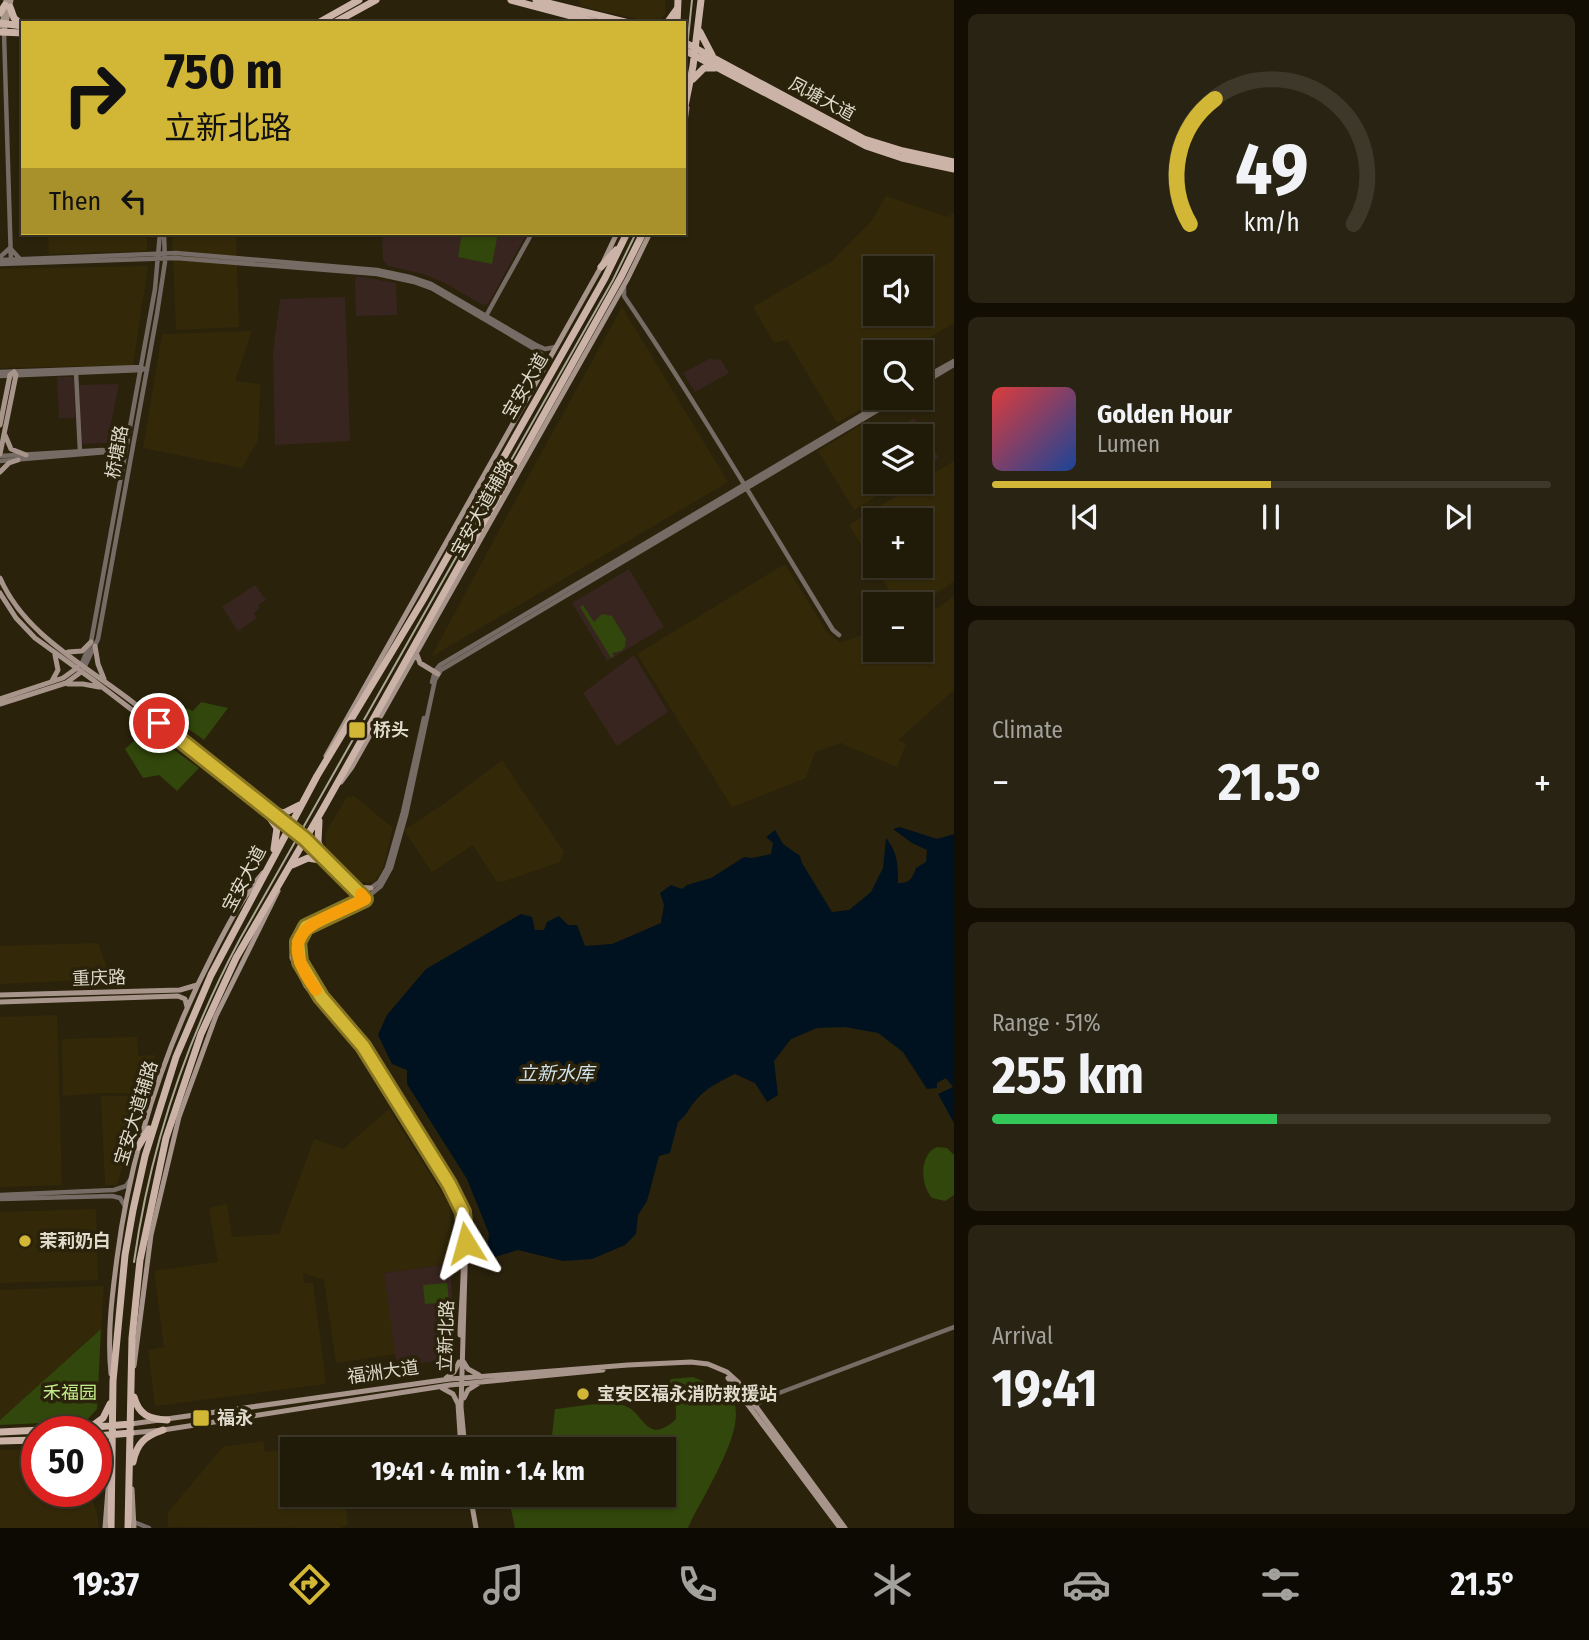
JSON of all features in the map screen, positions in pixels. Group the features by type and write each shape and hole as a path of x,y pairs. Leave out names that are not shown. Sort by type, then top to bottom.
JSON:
{"main road":[{"path":"336,21 359,0"},
{"path":"323,21 376,0"},
{"path":"511,0 590,21"},
{"path":"536,0 621,21"},
{"path":"686,113 701,0"},
{"path":"0,13 8,3"},
{"path":"8,3 14,19 21,24"},
{"path":"3,27 8,3"},
{"path":"668,21 678,4"},
{"path":"686,103 696,74 702,69 718,65 705,46 699,25"},
{"path":"3,27 21,26"},
{"path":"3,27 21,32"},
{"name":"凤塘大道","path":"686,44 718,65 873,149 954,169"},
{"name":"凤塘大道","path":"686,50 695,52"},
{"name":"凤塘大道","path":"718,65 864,139 892,149 954,162"},
{"name":"宝安大道辅路","path":"317,776 362,690 601,267 616,235"},
{"name":"宝安大道","path":"112,1426 119,1306 133,1210 155,1119 176,1057 200,999 317,776 423,600 626,235"},
{"name":"宝安大道","path":"132,1526 131,1380 133,1318 140,1260 145,1225 166,1138 192,1059 236,958 332,794 642,235"},
{"name":"宝安大道辅路","path":"332,794 352,767 409,667 624,286 649,235"},
{"path":"601,267 623,242"},
{"path":"0,457 2,427 13,374"},
{"path":"2,427 9,446 26,454"},
{"path":"0,472 9,463 18,460"},
{"path":"0,578 16,608 54,652 106,681 121,693 289,828 361,898"},
{"path":"0,593 22,625 66,652 102,688 269,812 277,828 271,862"},
{"path":"66,652 82,651 93,644 106,681"},
{"path":"417,651 419,662 436,674"},
{"path":"48,683 58,670 54,652"},
{"path":"409,667 418,666 436,674"},
{"path":"0,702 82,667"},
{"path":"0,702 57,686 73,679 82,667"},
{"path":"57,686 83,684 102,688"},
{"path":"116,699 121,693"},
{"path":"269,812 288,813 303,802"},
{"path":"322,859 317,833 324,807"},
{"path":"286,872 303,859 322,859"},
{"name":"宝安大道辅路","path":"113,1393 109,1347 111,1315 125,1206 138,1147 157,1084 197,985 247,892 271,862"},
{"path":"349,886 371,888"},
{"path":"345,904 349,886"},
{"name":"立新北路","path":"361,898 300,925 292,942 292,958 311,993 359,1049 446,1186 456,1207 462,1236 461,1360"},
{"name":"立新北路","path":"361,898 306,927 298,942 299,956 311,983 363,1046 460,1205 466,1236 460,1381 462,1437"},
{"name":"重庆路","path":"0,1002 153,994 197,985"},
{"name":"重庆路","path":"0,995 153,994 180,996 185,999 187,1007"},
{"path":"138,1147 155,1119"},
{"path":"436,1387 453,1394 460,1404 468,1390 484,1378 468,1369 461,1360 454,1371 443,1380"},
{"name":"福洲大道","path":"112,1426 443,1380 460,1381 635,1364 700,1363 727,1372 843,1528"},
{"path":"131,1380 135,1402 140,1412 147,1417 167,1420"},
{"name":"福洲大道","path":"112,1435 163,1430 450,1385 460,1381"},
{"path":"104,1416 113,1393"},
{"path":"130,1477 140,1443 148,1436 163,1430"},
{"name":"福洲大道","path":"0,1432 21,1431"},
{"path":"0,1441 21,1440"},
{"path":"105,1528 106,1507"},
{"name":"宝安大道","path":"111,1507 111,1528"},
{"path":"472,1507 476,1528"}],"street":[{"path":"574,0 576,9"},
{"path":"3,27 3,100 6,112 10,261"},
{"path":"0,110 6,112"},
{"name":"桥塘路","path":"82,667 93,644 147,370 166,256 162,235"},
{"name":"桥塘路","path":"93,644 162,235"},
{"path":"486,316 531,235"},
{"path":"10,248 21,259"},
{"path":"0,260 10,248"},
{"path":"0,260 159,256"},
{"path":"10,261 166,256 377,270 410,277 444,290 540,347 556,347"},
{"path":"274,264 377,274 423,285 534,348 542,354 545,365"},
{"path":"624,286 624,296 676,372 838,635"},
{"path":"933,375 954,363"},
{"path":"0,374 147,370"},
{"path":"76,371 80,452"},
{"path":"745,487 871,410"},
{"path":"361,898 381,879 387,868 440,665 878,410"},
{"path":"0,457 80,452 124,453"},
{"path":"0,457 18,460 108,452"},
{"path":"361,898 381,886 390,872 406,815 436,674"},
{"path":"0,1197 114,1191 123,1188 131,1179"},
{"path":"0,1197 113,1196 120,1198 125,1206"},
{"path":"754,1407 763,1399 954,1327"},
{"path":"132,1526 145,1527"}],"shaded area":[{"path":"579,0 665,0 665,14 658,21 647,21 580,6"},
{"path":"886,196 947,217 954,213 954,323 925,340 863,340 863,408 837,423 787,340 774,343 753,307 832,261 871,221"},
{"path":"48,235 147,235 147,251 49,254"},
{"path":"172,235 236,235 239,327 176,330"},
{"path":"382,235 526,235 488,304 483,305 445,283 423,274 388,266 383,260"},
{"path":"148,266 133,365 0,368 0,269"},
{"path":"357,276 396,283 397,315 356,316"},
{"path":"345,297 350,441 275,445 273,353 280,299"},
{"path":"622,307 728,482 431,657 522,488"},
{"path":"252,331 235,381 260,384 258,440 242,468 143,448 162,334"},
{"path":"709,359 721,360 729,373 695,392 683,373"},
{"path":"57,377 74,377 75,418 59,418"},
{"path":"119,384 107,443 81,444 79,385"},
{"path":"914,418 918,424 904,424"},
{"path":"869,420 872,424 863,424 863,494 879,494 854,510 818,451"},
{"path":"933,448 939,458 933,462"},
{"path":"954,461 954,581 933,596 933,592 891,592 882,578 933,578 933,508 877,508 900,494 933,494 933,474"},
{"path":"863,516 863,548 849,525"},
{"path":"785,564 826,631 840,643 863,634 863,662 933,662 933,610 954,596 954,690 898,740 906,744 897,767 841,743 815,752 806,778 732,807 637,654"},
{"path":"629,569 664,627 607,661 572,603"},
{"path":"255,585 266,600 258,605 260,608 254,613 257,618 238,631 222,607"},
{"path":"634,655 668,712 617,746 583,693"},
{"path":"502,760 564,852 560,862 502,882 496,881 473,845 432,872 404,830"},
{"path":"354,796 393,828 382,871 373,882 359,882 326,848 325,833 347,797"},
{"path":"98,943 111,979 0,984 0,946"},
{"path":"57,1015 62,1185 0,1187 0,1017"},
{"path":"137,1037 138,1056 155,1055 150,1094 101,1093 63,1096 62,1039"},
{"path":"101,1096 143,1096 117,1185 105,1185"},
{"path":"389,1109 449,1204 451,1224 450,1264 384,1273 396,1354 336,1363 324,1280 303,1273 304,1283 313,1282 326,1384 155,1406 148,1350 164,1347 154,1271 218,1262 209,1208 227,1204 232,1237 279,1234 314,1139 343,1149"},
{"path":"96,1209 98,1280 0,1283 0,1212"},
{"path":"450,1264 454,1320 453,1359 397,1366 384,1273"},
{"path":"104,1286 101,1329 0,1420 0,1290"},
{"path":"263,1441 265,1452 280,1450 280,1507 346,1507 348,1524 341,1528 168,1527 168,1512 223,1447"},
{"path":"21,1449 21,1507 95,1507 98,1528 0,1528 0,1450"}],"green space":[{"path":"462,235 498,235 492,264 458,257"},
{"path":"583,605 594,622 602,614 612,616 626,639 625,647 612,653 614,656 611,658 580,607"},
{"path":"201,702 228,708 204,740 176,720 185,708 193,711"},
{"path":"146,730 199,768 177,791 159,775 143,778 125,749"},
{"path":"937,1147 947,1148 954,1155 954,1195 945,1201 932,1198 925,1186 924,1163 931,1151"},
{"path":"447,1283 453,1334 441,1336 437,1303 425,1304 423,1285"},
{"name":"禾福园","path":"101,1329 97,1409 91,1416 21,1416 21,1424 0,1425 0,1420"},
{"path":"693,1377 727,1393 734,1403 736,1416 728,1448 688,1528 515,1528 511,1507 676,1507 676,1437 552,1437 555,1409 597,1404 622,1405 651,1428 658,1430 666,1427 676,1419 676,1403 666,1387 671,1379"}],"water":[{"name":"立新水库","path":"900,827 937,839 954,834 954,1123 938,1094 953,1087 946,1078 937,1083 937,1088 927,1089 903,1052 878,1033 845,1027 817,1028 791,1039 774,1061 778,1095 767,1102 755,1083 735,1074 709,1088 696,1100 678,1122 670,1153 659,1156 647,1201 638,1215 636,1234 625,1245 592,1259 563,1261 518,1250 495,1257 487,1250 489,1234 467,1179 407,1084 407,1070 392,1064 378,1035 387,1015 426,969 521,914 532,917 535,930 544,930 547,922 559,916 568,925 577,925 585,946 612,944 661,923 664,905 660,893 671,885 682,889 711,878 744,857 771,854 773,843 766,837 775,830 783,844 800,856 832,912 849,910 871,892 883,868 886,838 896,859 898,883 908,881 916,868 926,862 927,850 893,829"}],"railway":[{"path":"686,58 692,0"},
{"path":"134,1262 160,1136 187,1056 221,977 613,280 635,235"}],"slow traffic":[{"path":"316,990 300,962 298,942 301,934 311,924 365,899 361,894"}],"place":[{"name":"桥头","path":"357,730"},
{"name":"茉莉奶白","path":"25,1241"},
{"name":"宝安区福永消防救援站","path":"583,1394"},
{"name":"福永","path":"201,1418"}],"route":[{"path":"159,723 305,839 365,899 306,927 298,942 300,962 321,997 359,1040 449,1184 463,1212 466,1243"}]}
